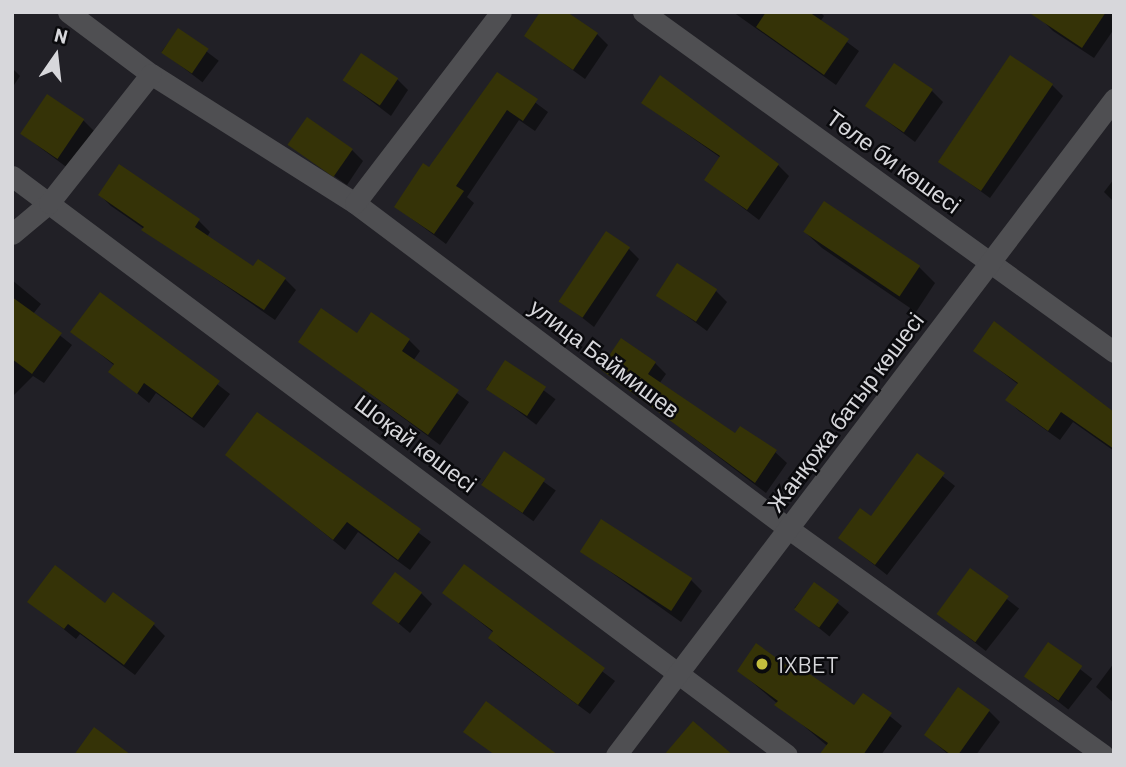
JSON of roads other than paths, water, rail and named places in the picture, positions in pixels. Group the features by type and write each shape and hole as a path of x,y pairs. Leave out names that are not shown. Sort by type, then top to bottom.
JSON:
{"street":[{"name":"улица Баймишев","path":"68,12 151,74 355,204 789,529 1103,755"},
{"path":"355,204 501,12"},
{"name":"Төле би көшесі","path":"643,12 1114,352"},
{"path":"12,234 49,203 151,74"},
{"name":"Жанқожа батыр көшесі","path":"617,755 1114,99"},
{"name":"Шоқай көшесі","path":"12,176 681,673 787,755"}],"place":[{"name":"1XBET","path":"762,664"}]}
